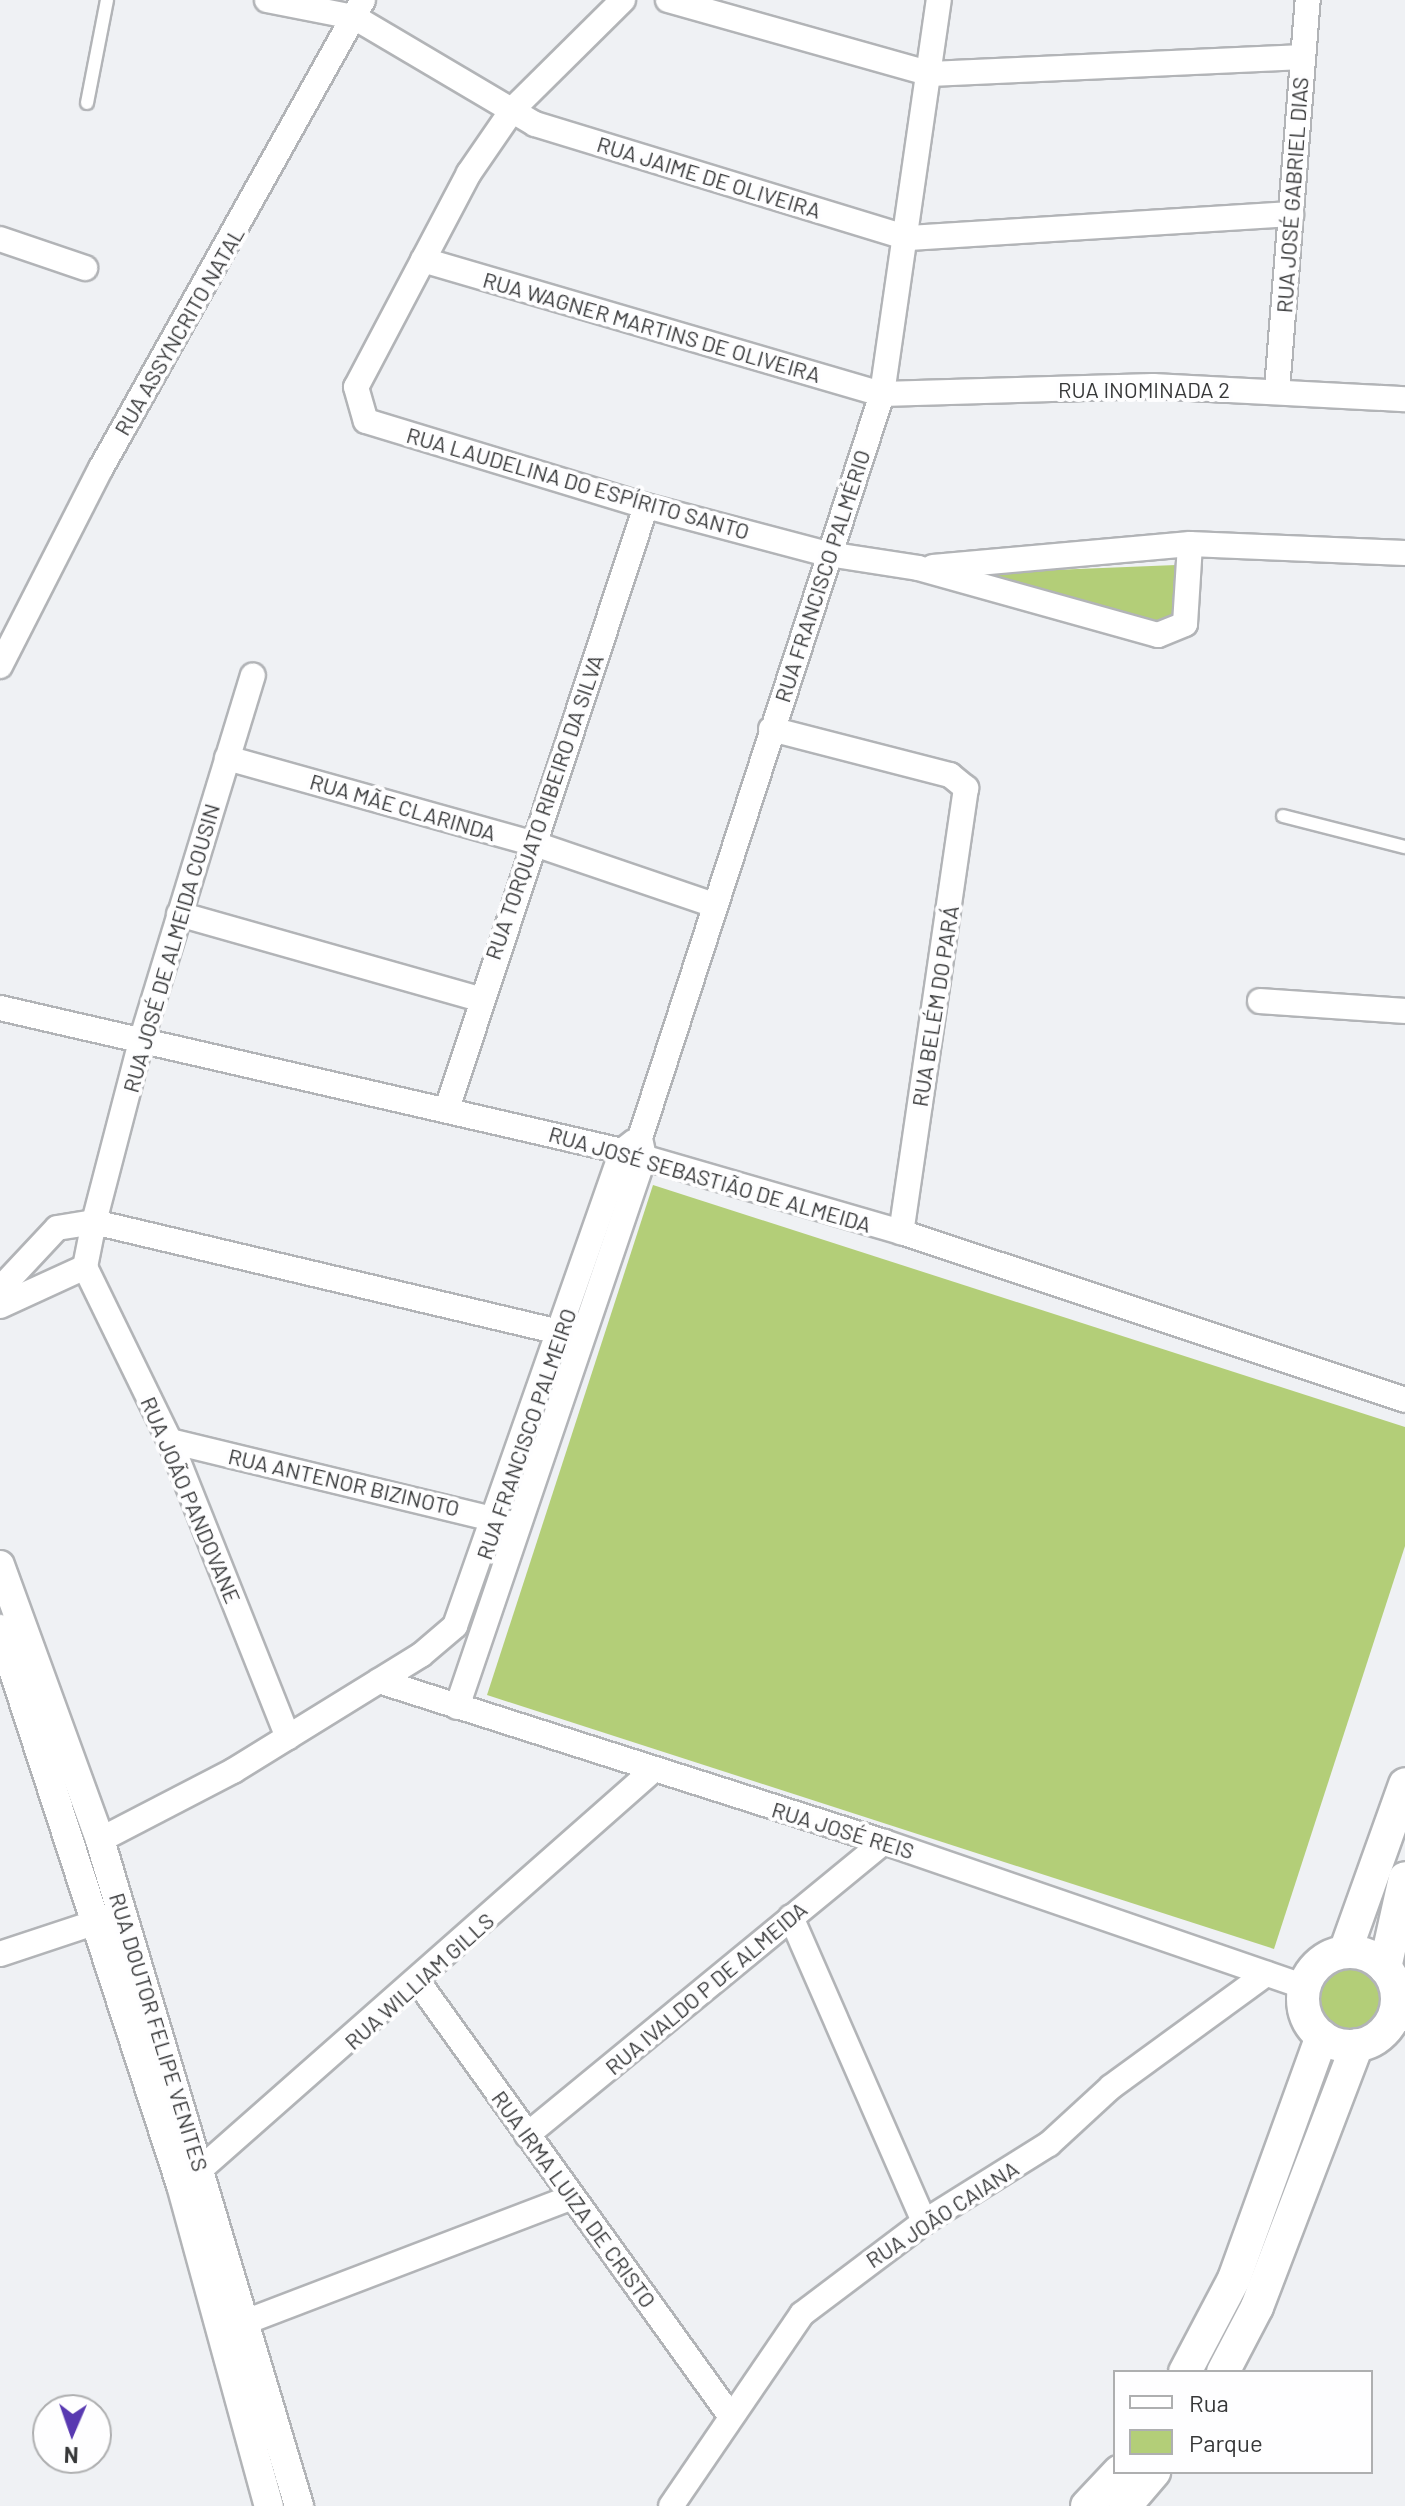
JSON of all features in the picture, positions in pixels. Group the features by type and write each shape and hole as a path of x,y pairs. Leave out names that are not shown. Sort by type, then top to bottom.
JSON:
{"main road":[{"path":"1345,1952 1405,1784"},
{"path":"1345,1952 1323,1960 1304,1987 1306,2015 1322,2036 1357,2045 1379,2035 1397,1996 1405,1878"},
{"path":"1345,1952 1397,1996"},
{"path":"1186,2370 1234,2279 1322,2036"},
{"path":"1224,2370 1257,2307 1357,2045"},
{"path":"1087,2506 1117,2474"},
{"path":"1125,2506 1152,2474"}],"street":[{"path":"423,260 469,173 513,109 623,0"},
{"path":"668,0 931,74 1303,57"},
{"name":"RUA FRANCISCO PALMÉRIO","path":"635,1148 882,394 909,238 939,0"},
{"name":"RUA JOSÉ GABRIEL DIAS","path":"1277,390 1308,0"},
{"name":"RUA JAIME DE OLIVEIRA","path":"272,1 358,8 535,124 909,238"},
{"name":"RUA ASSYNCRITO NATAL","path":"0,666 101,468 358,8"},
{"path":"909,238 1291,214"},
{"path":"0,239 85,268"},
{"name":"RUA LAUDELINA DO ESPÍRITO SANTO","path":"423,260 356,387 366,421 646,506 828,554 918,568"},
{"name":"RUA WAGNER MARTINS DE OLIVEIRA","path":"423,260 882,394"},
{"name":"RUA INOMINADA 2","path":"882,394 1277,390 1405,399"},
{"name":"RUA TORQUATO RIBEIRO DA SILVA","path":"447,1109 479,999 646,506"},
{"path":"918,568 1190,544 1405,553"},
{"path":"918,568 1169,635 1185,624 1190,609 1190,544"},
{"name":"RUA JOSÉ DE ALMEIDA COUSIN","path":"85,1267 142,1038 253,676"},
{"name":"RUA BELÉM DO PARÁ","path":"771,729 961,780 967,796 901,1232"},
{"name":"RUA MÃE CLARINDA","path":"227,758 532,843 714,905"},
{"path":"179,914 479,999"},
{"path":"1260,1001 1405,1011"},
{"name":"RUA JOSÉ SEBASTIÃO DE ALMEIDA","path":"3,1013 142,1038 447,1109 635,1148 901,1232 1405,1400"},
{"name":"RUA FRANCISCO PALMEIRO","path":"457,1707 479,1637 507,1521 635,1148"},
{"path":"0,1289 57,1228 94,1222 572,1336"},
{"path":"0,1306 85,1267"},
{"name":"RUA JOÃO PANDOVANE","path":"85,1267 170,1441 288,1737"},
{"name":"RUA ANTENOR BIZINOTO","path":"170,1441 507,1521"},
{"name":"RUA FRANCISCO PALMEIRO","path":"455,1626 507,1521"},
{"name":"RUA DOUTOR FELIPE VENITES","path":"0,1565 8,1640 111,1917 237,2327 299,2506"},
{"path":"100,1840 288,1737 379,1681 455,1626 479,1637"},
{"name":"RUA DOUTOR FELIPE VENITES","path":"8,1640 100,1840 111,1917"},
{"name":"RUA JOSÉ REIS","path":"379,1681 652,1771 884,1842 1304,1987"},
{"name":"RUA WILLIAM GILLS","path":"192,2178 419,1983 652,1771"},
{"name":"RUA IVALDO P DE ALMEIDA","path":"527,2135 884,1842"},
{"path":"0,1954 111,1917"},
{"path":"791,1917 924,2222"},
{"name":"RUA JOÃO CAIANA","path":"671,2506 729,2414 802,2314 924,2222 1049,2144 1111,2087 1266,1974"},
{"name":"RUA IRMA LUIZA DE CRISTO","path":"419,1983 729,2414"},
{"path":"237,2327 572,2197"},
{"name":"RUA DOUTOR FELIPE VENITES","path":"237,2327 269,2506"}],"lane":[{"path":"87,103 107,0"},
{"path":"1283,816 1405,847"}],"green space":[{"path":"1176,565 1178,611 1163,626 958,574"},
{"path":"653,1185 1405,1427 1405,1546 1274,1949 487,1695"},
{"path":"1350,1961 1364,1964 1377,1972 1385,1985 1388,1999 1385,2013 1377,2026 1364,2034 1350,2037 1336,2034 1323,2026 1315,2013 1312,1999 1315,1985 1323,1972 1336,1964"}]}
